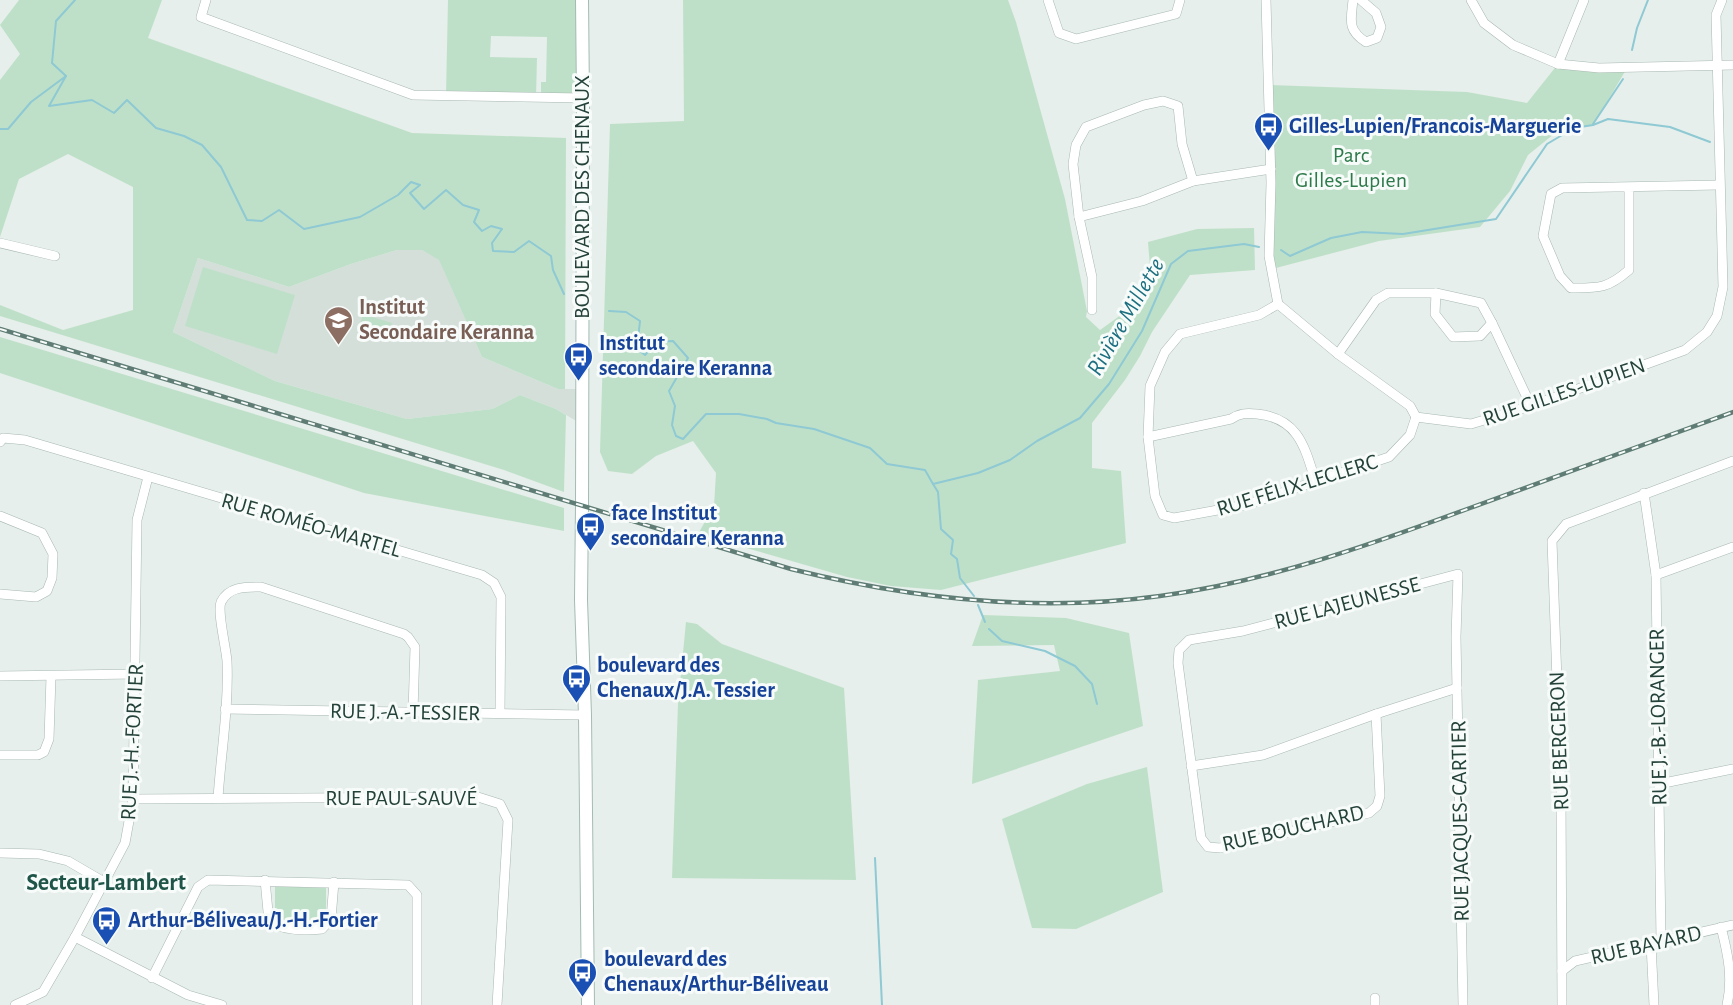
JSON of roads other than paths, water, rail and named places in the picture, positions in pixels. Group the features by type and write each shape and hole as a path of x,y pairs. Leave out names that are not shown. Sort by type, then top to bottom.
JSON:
{"main road":[{"name":"BOULEVARD DES CHENAUX","path":"582,0 582,506 580,549 585,715 588,1005"}],"street":[{"path":"206,0 201,17 413,95 583,98"},
{"path":"1048,0 1059,33 1076,39 1176,14 1180,0"},
{"path":"1266,0 1271,169 1269,256 1278,304 1338,354 1410,406 1416,417"},
{"path":"1353,0 1351,24 1355,35 1366,42 1377,38 1381,27 1376,13 1361,0"},
{"path":"1472,0 1484,23 1514,45 1558,64 1599,68 1733,65"},
{"path":"1558,64 1584,0"},
{"name":"RUE GILLES-LUPIEN","path":"1416,417 1471,424 1531,406 1685,350 1707,332 1717,316 1723,287 1716,66 1716,15 1722,0"},
{"path":"1092,310 1092,277 1079,217 1073,165 1076,145 1086,127 1144,105 1163,101 1178,106 1182,144 1193,181"},
{"path":"1079,217 1142,201 1193,181 1271,169"},
{"path":"1629,187 1629,270 1615,282 1598,288 1570,288 1560,276 1544,236 1551,194 1562,188 1719,185"},
{"path":"0,243 55,256"},
{"path":"1338,354 1376,300 1388,293 1436,293 1481,303 1531,406"},
{"path":"1436,293 1435,314 1453,337 1480,336 1492,323"},
{"name":"RUE FÉLIX-LECLERC","path":"1278,304 1259,315 1180,334 1165,352 1150,386 1148,437 1155,496 1163,515 1174,518 1245,505 1389,457 1410,435 1416,417"},
{"path":"1148,437 1231,419 1240,413 1270,416 1294,429 1305,446 1316,483"},
{"name":"RUE ROMÉO-MARTEL","path":"0,442 3,438 25,440 482,575 498,589 501,597 500,713"},
{"name":"RUE BERGERON","path":"1562,1005 1561,793 1552,541 1566,524 1733,461"},
{"name":"RUE J.-H.-FORTIER","path":"15,1005 43,992 125,843 133,800 137,520 148,477"},
{"name":"RUE J.-B.-LORANGER","path":"1644,493 1656,575 1661,941"},
{"path":"0,516 42,533 53,554 52,578 47,591 36,597 0,594"},
{"path":"1656,575 1733,546"},
{"name":"RUE LAJEUNESSE","path":"1179,650 1189,640 1243,631 1458,574 1456,637"},
{"path":"218,798 227,661 219,608 225,596 232,591 243,587 261,587 398,631 408,637 416,647 413,712"},
{"name":"RUE JACQUES-CARTIER","path":"1456,637 1463,1005"},
{"name":"RUE BOUCHARD","path":"1179,650 1178,663 1201,838 1208,847 1220,848 1369,813 1377,806 1380,796 1376,714"},
{"path":"0,676 136,674"},
{"path":"0,755 38,755 44,752 49,739 51,676"},
{"path":"1191,766 1263,755 1376,714 1457,688"},
{"name":"RUE J.-A.-TESSIER","path":"225,709 585,715"},
{"path":"1659,784 1733,769"},
{"name":"RUE PAUL-SAUVÉ","path":"133,800 478,797 500,804 508,819 497,1005"},
{"path":"0,853 39,854 68,861 104,882"},
{"path":"152,978 198,887 208,880 408,885 417,895 417,1005"},
{"path":"265,880 269,922 281,929 315,930 322,929 331,919 334,882"},
{"name":"RUE BAYARD","path":"1562,971 1575,961 1733,925"},
{"path":"1721,927 1732,971 1727,1005"},
{"path":"75,937 188,995 222,1005"},
{"path":"1651,944 1654,1005"}],"waterway":[{"path":"66,76 52,63 56,21 75,0"},
{"path":"1632,50 1637,28 1648,0"},
{"name":"Rivière Millette","path":"0,129 8,129 31,102 66,76 49,106 92,100 114,113 127,100 156,128 184,136 202,145 221,167 247,220 262,221 279,210 304,229 360,217 398,195 411,182 420,185 410,193 424,209 446,190 463,205 479,210 474,222 482,231 491,226 502,229 492,243 493,251 514,252 529,241 551,256 553,270 564,294"},
{"path":"1593,124 1623,79"},
{"name":"Rivière Millette","path":"1281,250 1290,256 1331,238 1362,232 1403,234 1496,219 1547,144 1574,128 1593,125 1608,119 1670,127 1710,142"},
{"name":"Rivière Millette","path":"609,311 626,312 640,321 637,349 645,355 657,342 673,341 688,358 669,391 675,406 672,425 676,436 683,439 706,414 739,414 767,419 776,423 814,429 870,448 887,464 925,470 933,484 978,473 1010,460 1037,441 1080,418 1109,384 1142,331 1171,264 1188,251 1244,244 1259,247"},
{"path":"933,484 938,492 941,529 953,540 951,554 957,559 960,578 974,596"},
{"path":"978,605 985,622"},
{"path":"989,629 1002,641 1045,651 1075,666 1092,684 1097,704"},
{"path":"875,858 882,1005"}],"railway":[{"path":"0,329 791,569 928,595 1021,603 1114,601 1160,596 1279,572 1393,536 1733,412"}],"place":[{"name":"Gilles-Lupien/Francois-Marguerie","path":"1268,152"},
{"name":"Institut Secondaire Keranna","path":"338,346"},
{"name":"Institut secondaire Keranna","path":"578,382"},
{"name":"face Institut secondaire Keranna","path":"590,552"},
{"name":"boulevard des Chenaux/J.A. Tessier","path":"576,704"},
{"name":"Arthur-Béliveau/J.-H.-Fortier","path":"107,946"},
{"name":"boulevard des Chenaux/Arthur-Béliveau","path":"583,998"}],"district":[{"name":"Secteur-Lambert","path":"106,883"}],"park label":[{"name":"Parc Gilles-Lupien","path":"1351,168"}]}
